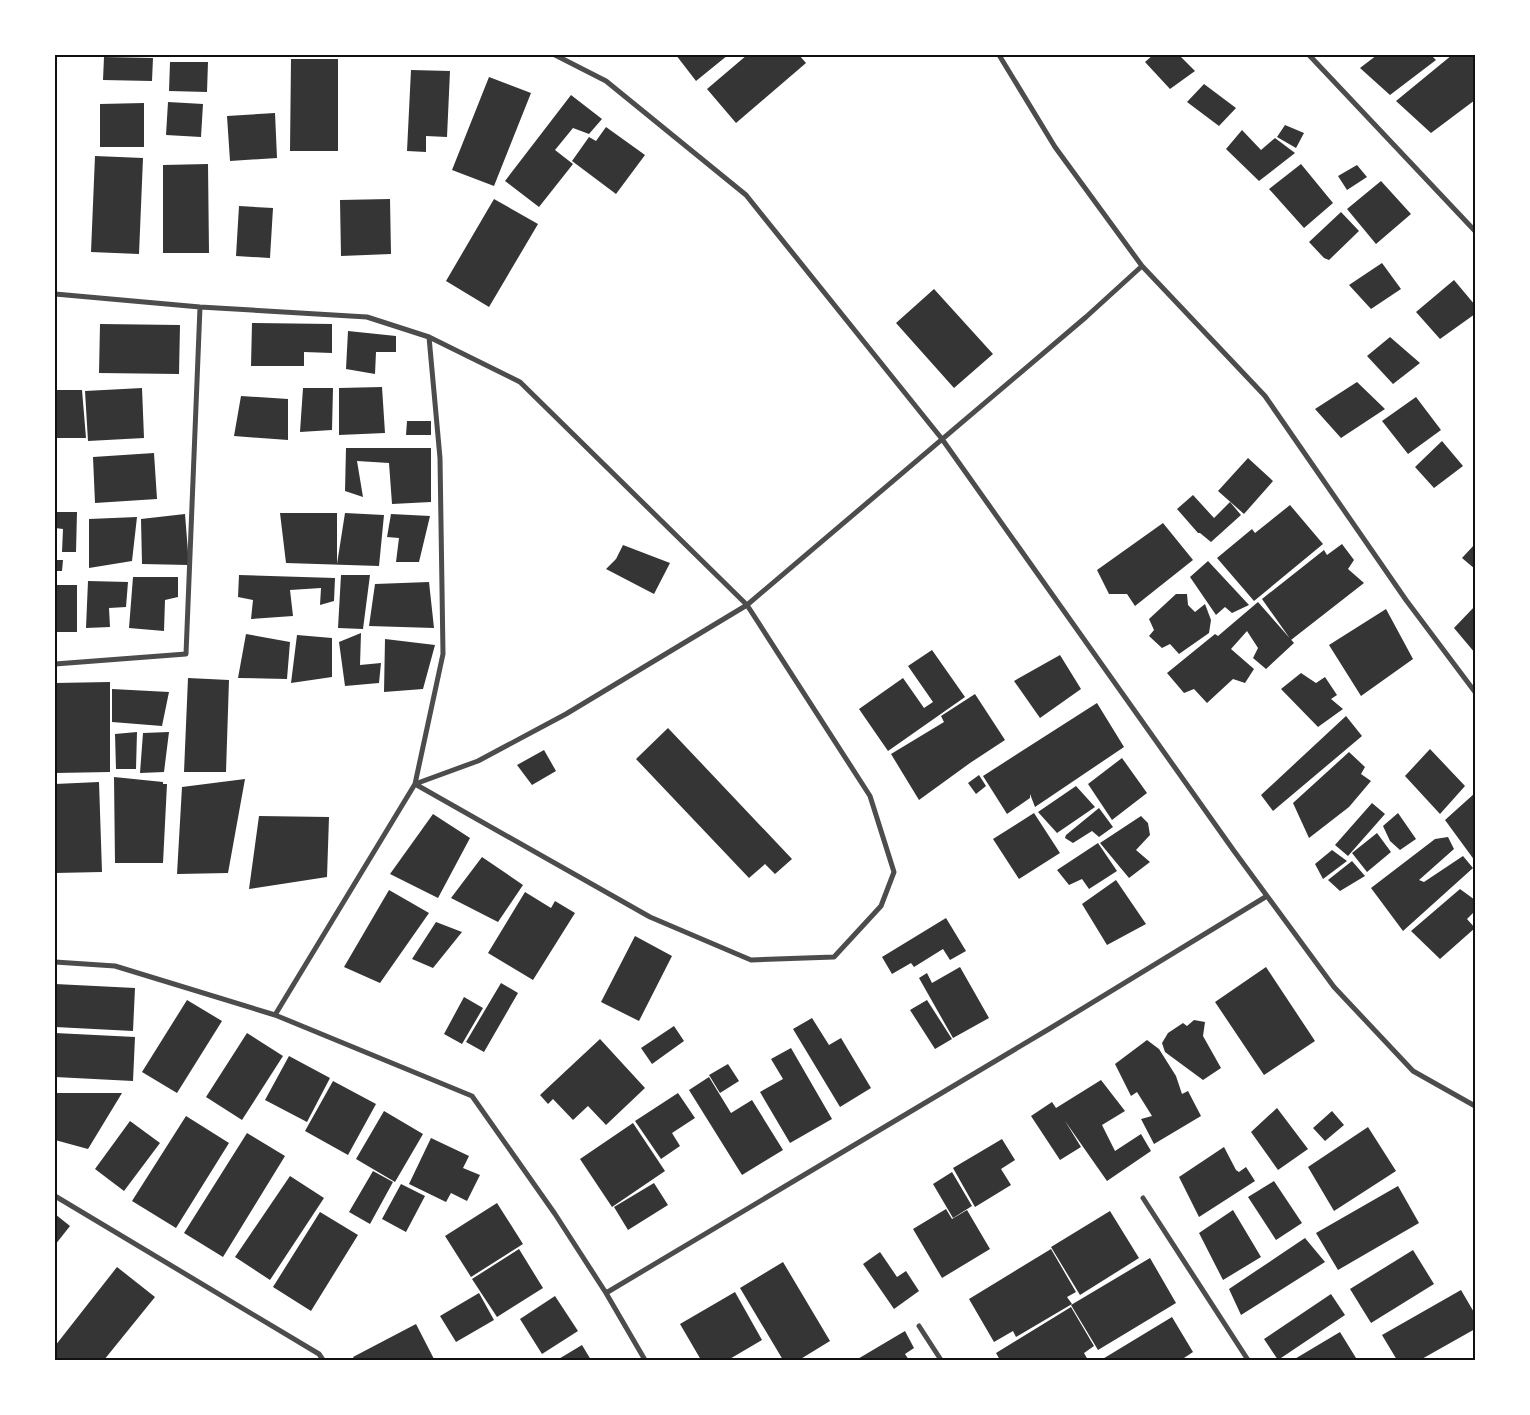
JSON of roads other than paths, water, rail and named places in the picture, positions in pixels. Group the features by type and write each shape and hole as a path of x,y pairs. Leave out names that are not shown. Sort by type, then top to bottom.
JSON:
{"street":[{"path":"555,55 606,81 746,196 942,439 1267,896 1334,987 1412,1071 1475,1106"},
{"path":"999,55 1055,147 1142,266 1265,396 1406,600 1475,692"},
{"path":"1309,55 1475,231"},
{"path":"415,784 478,761 566,714 747,605 1086,317 1142,266"},
{"path":"55,294 200,307 367,317 429,337 520,382 747,605 870,796 894,872 881,906 834,957 751,960 650,917 415,784"},
{"path":"55,664 186,654 200,307"},
{"path":"274,1015 415,784 443,654 440,458 429,337"},
{"path":"606,1293 1267,896"},
{"path":"55,962 115,966 274,1015 472,1096 606,1293 645,1360"},
{"path":"55,1196 319,1354 323,1360"},
{"path":"1143,1198 1248,1360"},
{"path":"919,1326 941,1360"}]}
